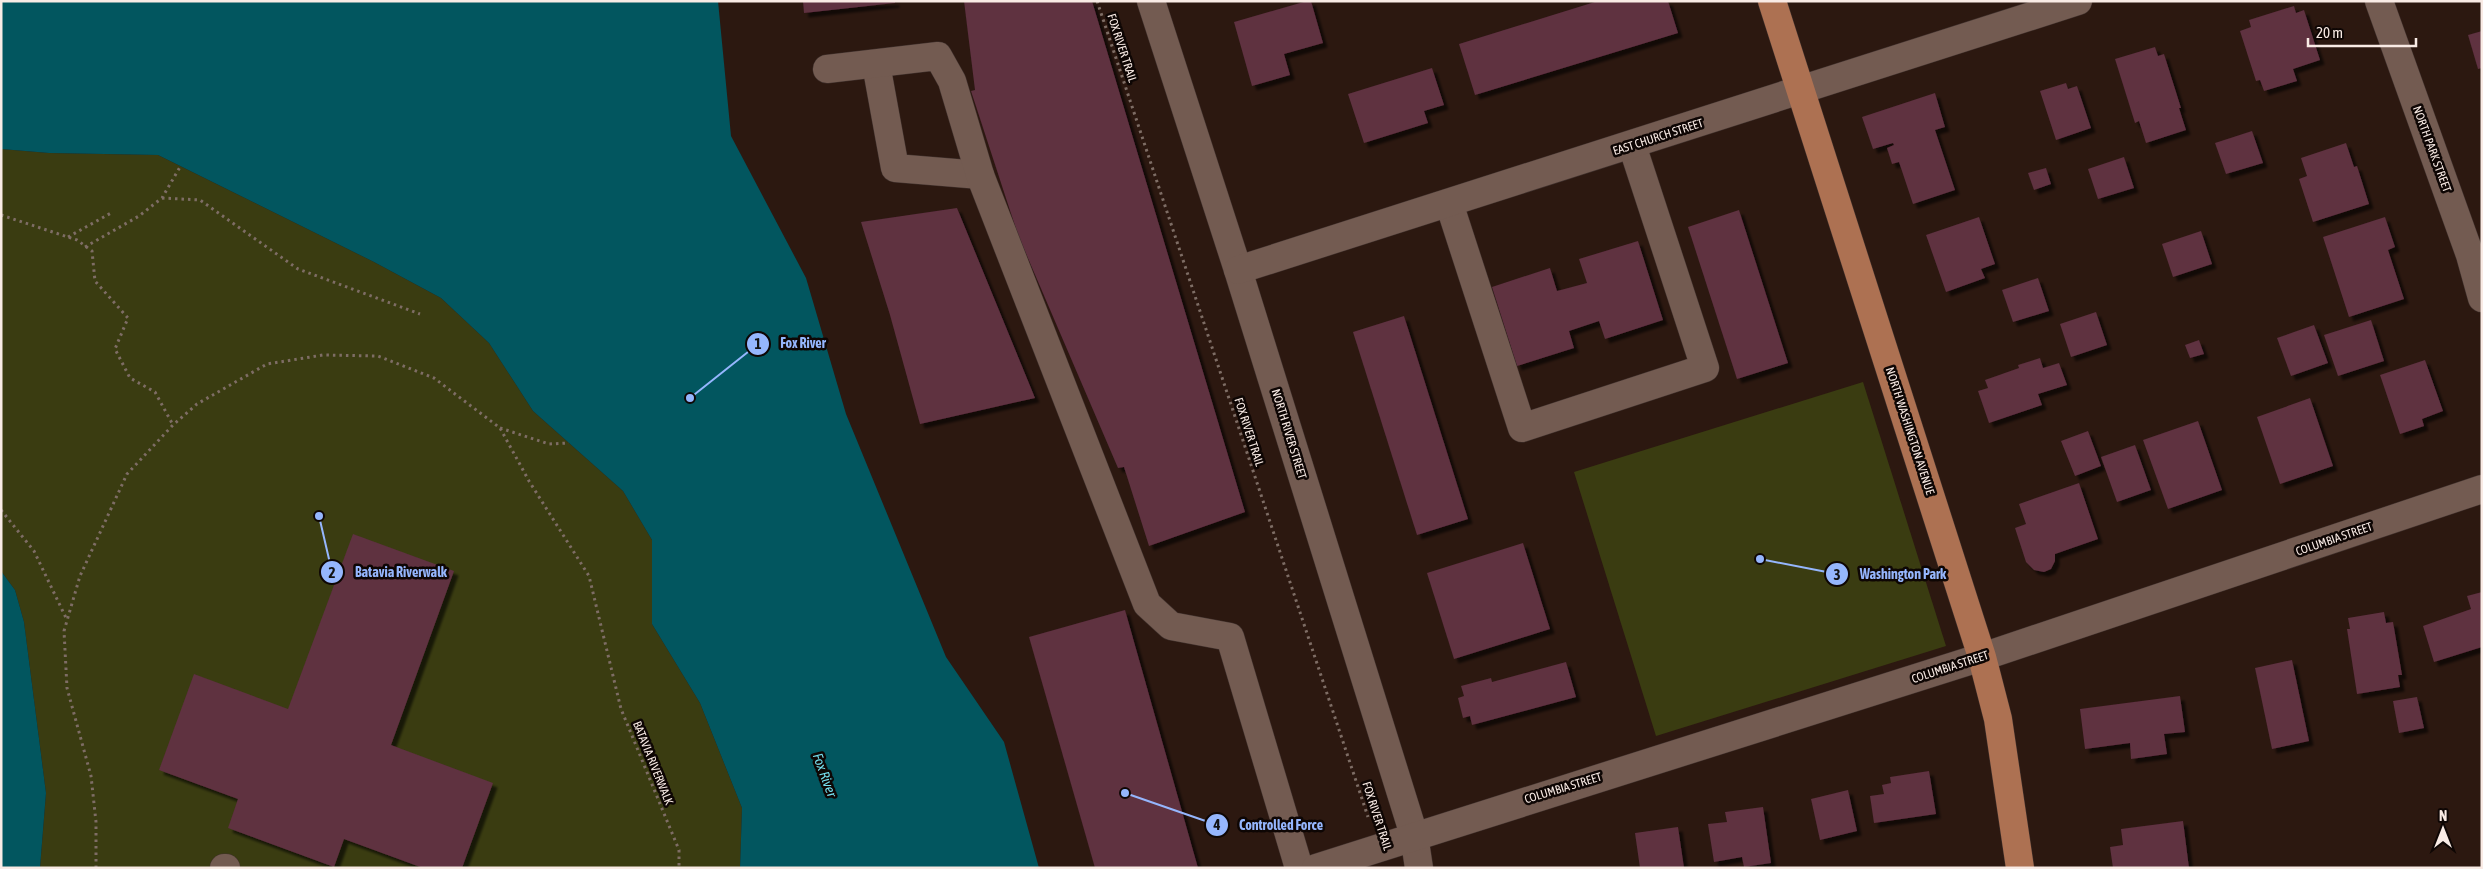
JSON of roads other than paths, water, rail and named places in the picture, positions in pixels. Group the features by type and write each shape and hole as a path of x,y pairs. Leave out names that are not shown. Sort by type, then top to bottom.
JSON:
{"main road":[{"name":"NORTH WASHINGTON AVENUE","path":"1772,1 1982,657 1998,720 2020,868"}],"street":[{"name":"NORTH RIVER STREET","path":"1151,1 1238,270 1414,835 1419,868"},
{"name":"EAST CHURCH STREET","path":"1238,270 1800,92 2025,9 2078,1"},
{"name":"NORTH PARK STREET","path":"2379,1 2470,255 2482,298"},
{"path":"828,69 938,56 952,81 980,175 1147,604 1171,626 1230,637 1299,868"},
{"path":"876,64 895,168 980,175"},
{"path":"1449,203 1522,428 1705,368 1632,145"},
{"name":"COLUMBIA STREET","path":"1316,868 1414,835 1982,657 2482,489"}],"water":[{"path":"1,1 718,1 731,136 806,278 846,414 946,657 1004,742 1039,868 740,868 742,808 700,703 652,624 652,540 623,491 533,411 489,343 441,298 374,262 158,155 49,153 1,149"},
{"path":"1,571 15,590 24,622 46,793 40,868 1,868"}],"place":[{"name":"Fox River","path":"690,398"},
{"name":"Batavia Riverwalk","path":"319,516"},
{"name":"Washington Park","path":"1760,559"},
{"name":"Controlled Force","path":"1125,793"}]}
